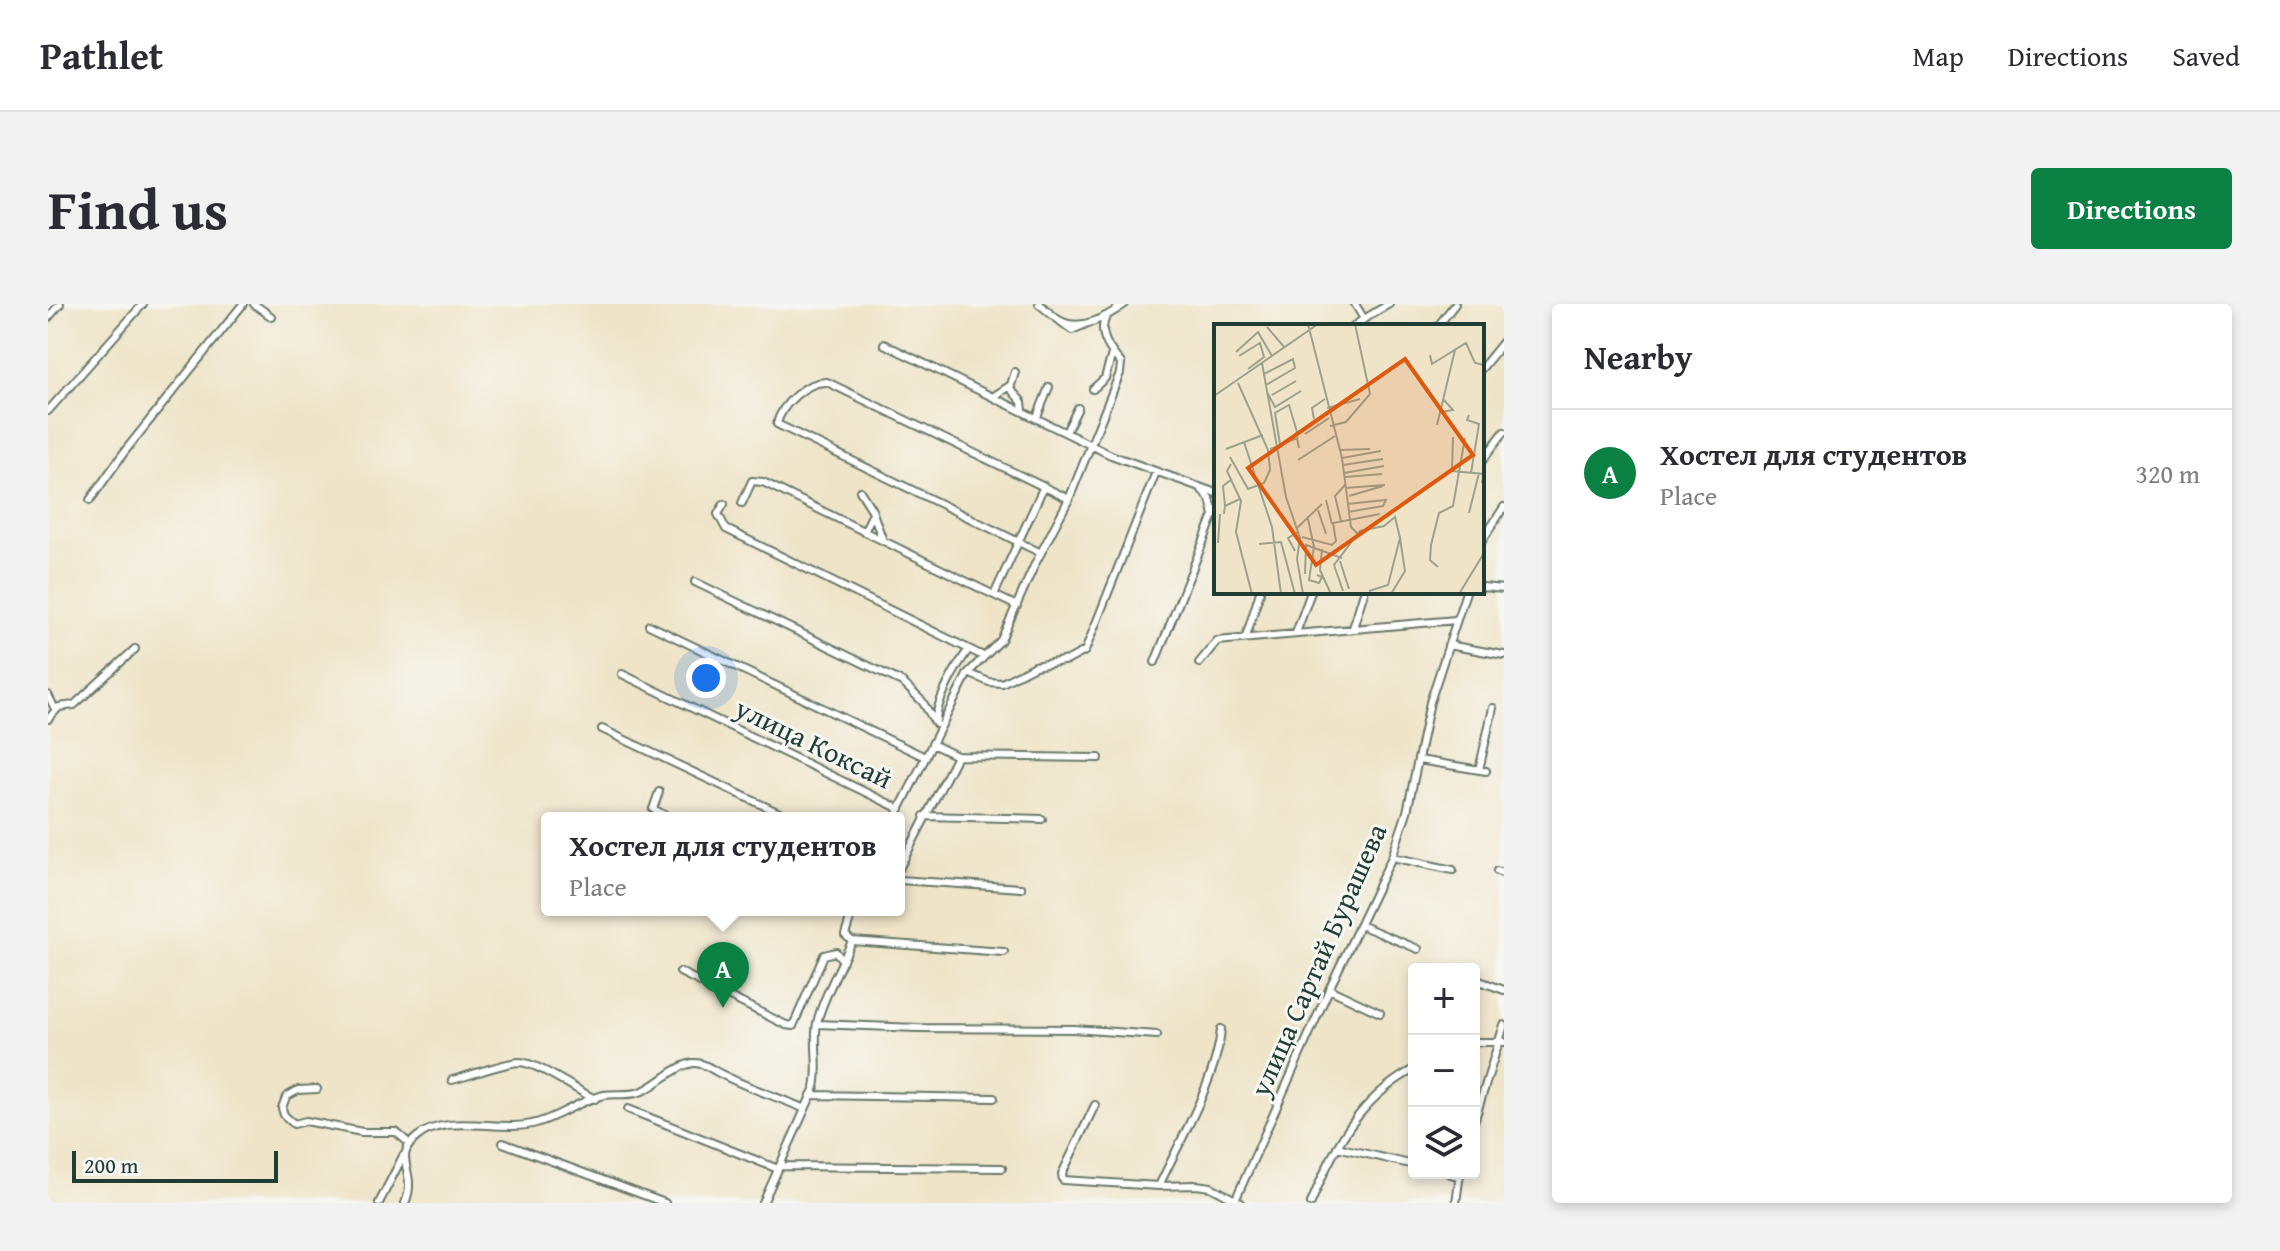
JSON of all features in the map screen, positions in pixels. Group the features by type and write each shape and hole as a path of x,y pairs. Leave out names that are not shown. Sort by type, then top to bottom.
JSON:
{"street":[{"path":"48,318 60,304"},
{"path":"48,411 143,304"},
{"path":"90,500 125,451 243,304"},
{"path":"254,304 272,317"},
{"path":"1039,304 1065,322 1086,322 1106,317 1125,304"},
{"path":"1355,304 1364,319"},
{"path":"1357,324 1389,304"},
{"path":"1440,324 1455,304"},
{"path":"1093,389 1105,378 1112,354 1102,327 1106,317"},
{"path":"1484,366 1504,341"},
{"path":"884,344 1091,446 1214,493"},
{"path":"898,812 937,728 968,673 1001,640 1069,499 1124,361 1112,354"},
{"path":"994,396 1009,387 1015,372"},
{"path":"1041,553 777,424 782,409 813,385 827,382 1069,499"},
{"path":"1009,387 1022,402 1023,410"},
{"path":"1037,417 1049,387"},
{"path":"1066,432 1078,408"},
{"path":"1484,458 1504,432"},
{"path":"968,673 989,682 1002,683 1035,666 1068,660 1085,651 1156,472"},
{"path":"742,503 755,480 1017,606"},
{"path":"994,595 1044,486"},
{"path":"1202,490 1214,510"},
{"path":"860,491 873,513 883,541"},
{"path":"724,504 718,514 721,523 737,536 983,656"},
{"path":"1484,538 1504,507"},
{"path":"864,532 873,513"},
{"path":"1155,662 1214,515"},
{"path":"695,582 902,682 922,701 937,728"},
{"path":"1484,587 1504,589"},
{"path":"1246,637 1259,594"},
{"path":"1296,633 1310,594"},
{"path":"1353,628 1363,594"},
{"name":"улица Сартай Бурашева","path":"1237,1202 1329,989 1392,857 1407,812 1430,702 1465,594"},
{"path":"1199,663 1217,641 1456,620"},
{"path":"649,625 925,757"},
{"path":"1448,645 1504,655"},
{"path":"48,719 55,709 74,705 135,649"},
{"path":"937,728 936,714 969,649"},
{"name":"улица Коксай","path":"622,674 900,809"},
{"path":"48,695 55,709"},
{"path":"1419,760 1482,771 1493,708"},
{"path":"602,729 777,812"},
{"path":"932,744 957,756 1099,758"},
{"path":"905,856 957,756"},
{"path":"651,812 659,792"},
{"path":"653,809 659,812"},
{"path":"924,816 1042,819"},
{"path":"1392,857 1453,870"},
{"path":"905,880 1021,888"},
{"path":"850,916 845,935 852,941 1004,952"},
{"path":"1360,925 1418,949"},
{"path":"763,1203 811,1095 817,1073 817,1024 852,941"},
{"path":"680,972 793,1026 824,955 836,952 843,961"},
{"path":"1480,981 1504,990"},
{"path":"1329,989 1380,1013"},
{"path":"817,1024 1074,1029 1157,1035"},
{"path":"1479,1107 1504,1025"},
{"path":"1159,1186 1211,1076 1220,1048 1221,1029"},
{"path":"1480,1042 1501,1041"},
{"path":"452,1080 524,1063 595,1099"},
{"path":"379,1203 410,1144 431,1129 460,1124 517,1126 536,1123 602,1096 640,1092 667,1074 695,1063 805,1109"},
{"path":"1311,1203 1337,1147 1374,1096 1408,1072"},
{"path":"317,1089 298,1090 286,1097 282,1108 288,1121 294,1124 306,1121 362,1132 396,1132 410,1144"},
{"path":"811,1095 994,1098"},
{"path":"1095,1105 1062,1174 1063,1180 1211,1187 1237,1202"},
{"path":"628,1109 779,1167 1002,1168"},
{"path":"503,1143 665,1203"},
{"path":"1337,1147 1408,1164"},
{"path":"403,1156 411,1177 405,1203"},
{"path":"1456,1203 1459,1179"}],"place":[{"name":"Хостел для студентов","path":"723,1008"}]}
